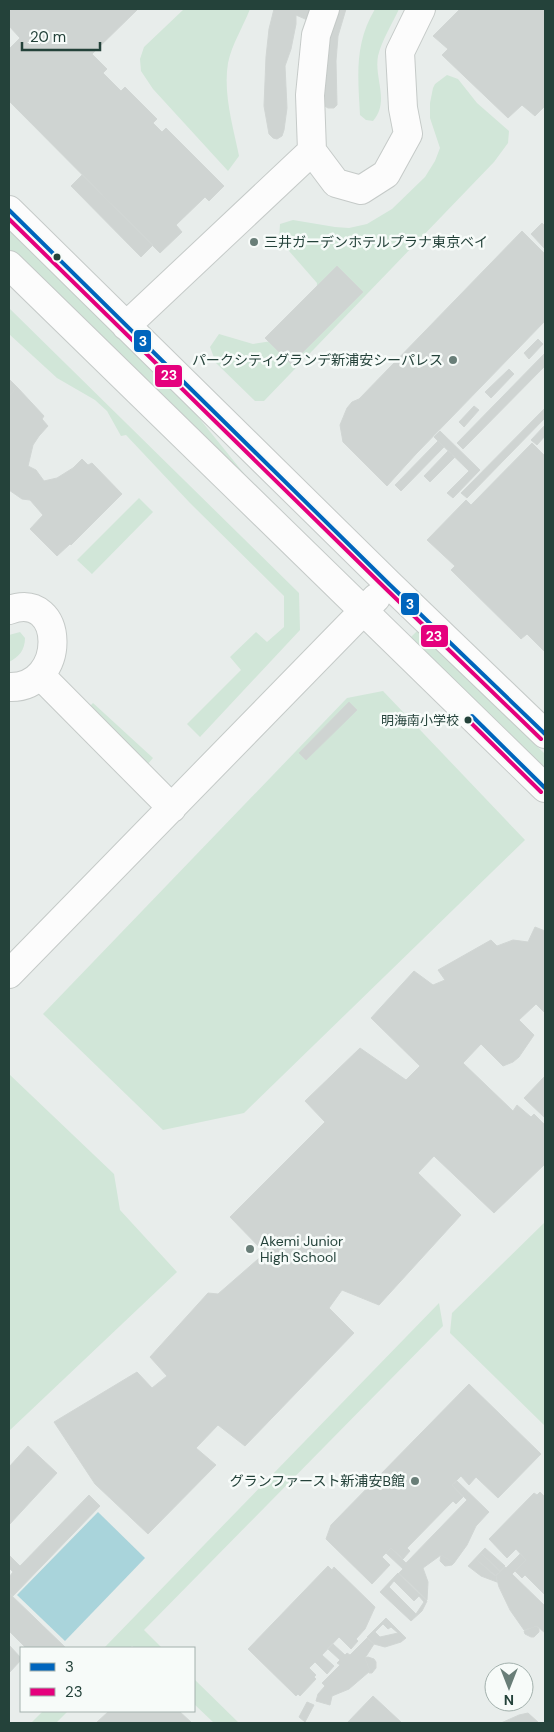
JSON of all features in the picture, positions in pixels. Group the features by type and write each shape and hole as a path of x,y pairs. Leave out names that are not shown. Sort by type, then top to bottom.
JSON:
{"street":[{"path":"325,9 316,35 310,95 312,151 336,183 361,190 386,174 408,134 403,108 400,52 421,9"},
{"path":"126,326 312,151"},
{"path":"9,210 389,584 545,734"},
{"path":"9,265 545,788"},
{"path":"9,974 365,611 389,584"},
{"path":"9,610 30,608 42,613 50,624 52,650 41,676 26,685 9,688"},
{"path":"41,676 172,808"}],"green space":[{"path":"184,9 250,9 228,63 228,98 239,156 228,171 153,89 141,71 140,59 144,47"},
{"path":"375,9 399,9 378,56 377,65 381,98 378,113 373,121 366,120 360,115 358,74 360,48 368,22"},
{"path":"447,75 458,79 477,103 509,131 508,143 494,162 264,401 255,401 216,363 210,347 219,334 253,344 272,341 316,298 317,283 279,238 280,224 293,220 349,228 367,224 392,209 425,177 435,161 440,148 430,118 430,103 435,84"},
{"path":"9,229 186,402 250,481 248,483 9,249"},
{"path":"9,308 299,593 300,630 200,737 187,724 241,670 230,657 256,632 267,642 284,627 284,596 190,503 126,435 121,436 107,411 95,400 57,378 9,334"},
{"path":"139,498 153,512 92,574 77,560"},
{"path":"418,630 545,754 545,772 409,639"},
{"path":"20,632 25,638 23,650 16,658 9,662 9,635"},
{"path":"383,691 525,840 244,1113 163,1130 43,1014 347,698"},
{"path":"93,703 153,758 147,765 88,708"},
{"path":"9,1074 114,1174 120,1210 177,1272 9,1431"},
{"path":"545,1222 545,1426 450,1333 452,1313"},
{"path":"439,1303 443,1326 144,1630 161,1647 105,1647"},
{"path":"195,1680 239,1723 214,1723 195,1705"},
{"path":"42,1712 67,1712 56,1723 31,1723"}],"water":[{"path":"98,1512 145,1558 65,1641 17,1595"}],"building":[{"path":"12,9 138,9 92,54 107,69 103,73 121,91 125,87 157,119 153,123 162,132 166,128 224,186 209,201 205,197 176,225 182,232 160,253 9,101 9,49 20,38 9,26 9,12"},
{"path":"274,9 346,9 338,36 336,61 337,105 334,108 328,108 323,105 312,22 296,15 291,49 285,66 287,108 284,130 282,136 277,139 269,134 264,106 266,57 269,29"},
{"path":"460,9 545,9 545,106 535,116 522,105 508,118 442,55 448,49 433,36"},
{"path":"82,175 153,245 141,257 71,186"},
{"path":"542,223 545,226 545,249 531,234"},
{"name":"パークシティグランデ新浦安シーパレス","path":"522,231 545,254 545,321 387,486 343,442 340,425 347,408 352,402 359,399"},
{"path":"337,266 363,292 291,364 265,338"},
{"path":"538,339 543,344 529,359 524,353"},
{"path":"545,353 545,366 463,449 457,443"},
{"path":"509,369 514,374 491,398 485,392"},
{"path":"9,379 17,387 9,396"},
{"path":"17,387 44,416 42,419 48,426 33,445 28,466 36,470 44,481 57,478 73,468 82,459 88,465 92,463 122,494 71,545 57,556 30,529 43,515 30,500 22,499 9,490 9,396"},
{"path":"474,406 479,410 464,427 459,422"},
{"path":"545,408 545,418 467,498 461,493"},
{"path":"545,425 545,436 537,445 531,440"},
{"path":"440,431 480,470 453,498 447,493 469,471 434,437"},
{"path":"438,441 444,447 401,491 395,485"},
{"path":"532,443 545,456 545,652 527,634 521,639 451,570 455,566 427,540 466,500 471,505"},
{"path":"448,451 455,457 430,482 424,476"},
{"path":"349,702 357,710 306,760 299,753"},
{"path":"535,927 545,931 545,1013 536,1004 519,1020 534,1035 519,1057 503,1066 481,1044 463,1063 513,1111 517,1105 531,1117 534,1114 545,1125 545,1164 494,1213 434,1156 418,1173 461,1215 379,1305 342,1290 329,1308 354,1333 245,1446 218,1425 196,1448 216,1465 148,1534 95,1484 54,1422 137,1372 152,1388 167,1376 150,1357 208,1293 218,1294 265,1253 230,1217 325,1122 305,1101 360,1048 406,1080 420,1066 371,1018 414,971 433,985 445,980 438,970 491,940 497,946 513,940 528,942"},
{"path":"545,1076 545,1118 524,1098"},
{"name":"グランファースト新浦安B館","path":"469,1384 541,1454 498,1498 476,1477 469,1485 461,1476 452,1485 463,1497 456,1504 453,1501 407,1548 410,1551 403,1559 391,1548 382,1557 390,1565 372,1584 326,1539 331,1525"},
{"path":"28,1446 57,1473 9,1525 9,1467"},
{"path":"457,1481 489,1512 476,1526 467,1545 454,1563 441,1555 423,1568 428,1582 427,1600 399,1573 403,1569 386,1553 391,1548 406,1563 467,1500 452,1485"},
{"path":"540,1492 545,1497 545,1595 525,1575 522,1578 515,1571 526,1560 516,1549 507,1558 489,1539 534,1493 537,1495"},
{"path":"89,1495 100,1506 13,1596 9,1592 9,1577 13,1572 9,1568 9,1555 20,1566"},
{"path":"485,1548 505,1566 500,1571 482,1554 477,1560 496,1576 497,1582 481,1576 468,1566"},
{"path":"482,1554 500,1572 495,1576 477,1560"},
{"path":"520,1554 526,1560 512,1574 545,1606 545,1633 537,1626 524,1630 510,1610 499,1587 496,1576"},
{"path":"441,1555 454,1563 445,1566 440,1561"},
{"path":"328,1566 332,1570 334,1567 375,1607 365,1629 356,1639 358,1641 351,1649 339,1637 322,1655 334,1666 327,1674 315,1662 309,1668 316,1675 314,1677 316,1679 300,1696 298,1694 296,1696 248,1649"},
{"path":"398,1573 427,1601 422,1611 411,1621 380,1592","holes":["394,1581 414,1601 419,1596 424,1602 416,1614 389,1587"]},
{"path":"9,1593 65,1647 25,1647 9,1631"},
{"path":"386,1618 406,1638 401,1642 385,1647 374,1644 367,1637","holes":["383,1624 388,1629 391,1627 398,1633 380,1637 375,1632"]},
{"path":"536,1626 539,1632 534,1637 525,1634 524,1631"},
{"path":"367,1638 374,1644 365,1658 370,1671 349,1689 332,1696 330,1705 316,1701 318,1694 325,1686 322,1683 340,1665 337,1663 340,1660 328,1649 333,1644 345,1655 347,1653 350,1655"},
{"path":"9,1645 20,1657 20,1661 9,1673"},
{"path":"368,1657 376,1662 376,1668 372,1673 369,1673 365,1658"},
{"path":"373,1696 402,1723 347,1723"},
{"path":"307,1702 314,1705 305,1722 299,1717"},
{"path":"108,1712 180,1712 192,1723 96,1723"},
{"path":"528,1713 539,1723 501,1723 519,1715"}],"transit line":[{"name":"3","path":"9,210 389,584 545,734"},
{"name":"23","path":"9,219 541,739"},
{"name":"3","path":"472,716 545,788"},
{"name":"23","path":"468,720 541,792"}],"place":[{"name":"三井ガーデンホテルプラナ東京ベイ","path":"254,242"},
{"name":"パークシティグランデ新浦安シーパレス","path":"453,360"},
{"name":"明海南小学校","path":"468,720"},
{"name":"Akemi Junior High School","path":"250,1249"},
{"name":"グランファースト新浦安B館","path":"415,1481"}]}
